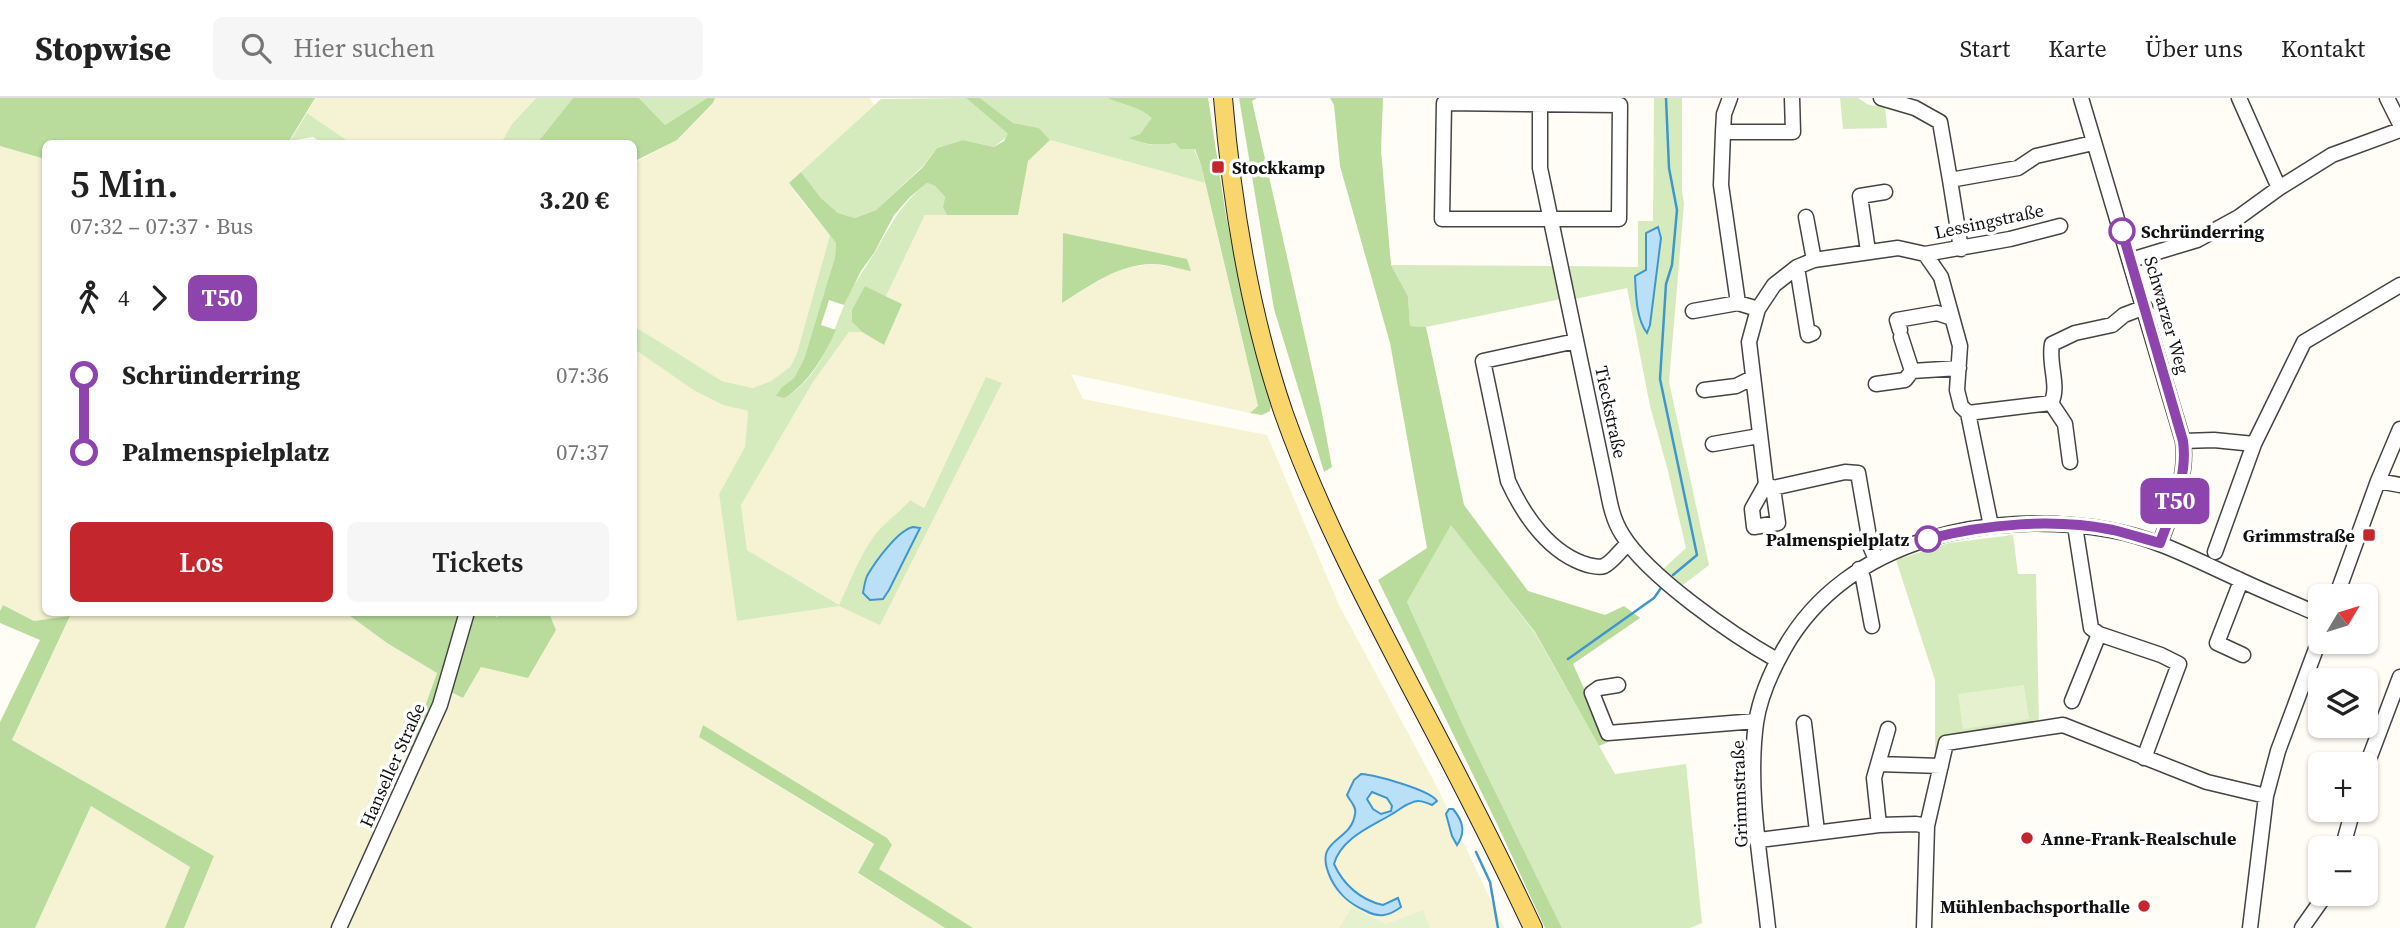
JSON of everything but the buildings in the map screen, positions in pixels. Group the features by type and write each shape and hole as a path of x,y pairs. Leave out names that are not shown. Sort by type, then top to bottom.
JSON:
{"main road":[{"path":"1223,98 1229,164 1242,252 1268,359 1285,415 1347,562 1497,852 1533,928"}],"street":[{"path":"1730,98 1724,114 1721,185 1738,303"},
{"path":"1723,132 1793,132 1793,98"},
{"path":"1881,98 1915,108 1940,122 1961,249"},
{"name":"Schwarzer Weg","path":"2081,98 2183,441 2186,460 2160,543"},
{"path":"2239,98 2279,187"},
{"path":"2387,98 2400,124"},
{"path":"1540,100 1620,105 1619,219 1551,220 1442,219 1444,103 1540,100"},
{"name":"Tieckstraße","path":"1540,100 1539,157 1616,522 1628,544 1684,596 1777,660"},
{"path":"2131,260 2197,240 2239,217 2279,187 2332,155 2400,130"},
{"path":"1950,180 2018,169 2036,156 2093,143"},
{"path":"1868,251 1860,196 1885,192"},
{"path":"1806,217 1814,260"},
{"name":"Lessingstraße","path":"1876,559 1871,548 1858,472 1769,486 1759,436 1749,342 1758,309 1774,285 1797,267 1814,260 1898,248 1925,254 1961,249 2060,226"},
{"name":"Lessingstraße","path":"1925,254 1941,277 1959,346 1957,390 1961,406 1968,413 1992,526"},
{"path":"1797,267 1808,335 1813,333"},
{"path":"2215,552 2254,444 2304,342 2400,285"},
{"path":"1693,311 1738,303 1758,309"},
{"path":"2051,403 2056,395 2049,356 2052,344 2075,333 2112,325 2124,315 2145,307"},
{"path":"1912,371 1897,320 1937,313 1952,318"},
{"path":"1577,341 1483,361 1508,481 1516,498 1543,535 1565,556 1597,567 1605,565 1628,544"},
{"path":"1876,383 1905,380 1912,371 1959,368"},
{"path":"1704,390 1736,386 1752,377"},
{"path":"1968,413 2051,403"},
{"path":"2051,403 2065,425 2070,462"},
{"path":"2341,584 2400,429"},
{"path":"1713,444 1759,436"},
{"path":"2183,441 2214,440 2254,444"},
{"path":"2378,481 2400,485"},
{"name":"Grimmstraße","path":"1768,928 1754,771 1756,721 1777,660 1804,618 1824,597 1858,569 1903,547 1992,526 2075,526 2112,530 2160,543 2308,610"},
{"path":"2075,526 2091,628 2098,634 2161,655 2179,664 2144,758"},
{"path":"1858,569 1863,578 1872,626"},
{"path":"2241,581 2217,643 2243,655"},
{"name":"Hanseller Straße","path":"339,928 440,705 466,616"},
{"path":"2072,701 2098,634"},
{"path":"2254,927 2266,796 2277,751 2314,654"},
{"path":"2372,752 2400,677"},
{"path":"1618,685 1599,688 1592,693 1608,733 1756,721"},
{"path":"1804,723 1817,831"},
{"path":"1924,928 1927,826 1946,743 2063,725 2207,782 2266,796"},
{"path":"1879,825 1874,778 1888,729"},
{"path":"1878,764 1941,766"},
{"path":"1759,840 1879,825 1927,826"},
{"path":"2302,928 2318,906"}],"shaded area":[{"path":"315,98 536,98 512,124 503,140 347,140 307,113"},
{"path":"715,98 870,98 874,105 789,183 830,235 797,353 790,367 771,381 754,388 722,381 637,328 637,161 677,140 713,104"},
{"path":"1050,140 1205,183 1258,407 1250,413 1071,374 1083,399 1267,435 1339,605 1436,785 1504,928 973,928 878,869 892,846 703,725 699,737 874,845 858,874 945,928 345,928 451,691 463,698 481,667 556,630 550,616 637,616 637,351 695,391 723,405 748,411 745,447 719,494 737,621 838,605 747,550 741,505 813,382 849,331 862,332 884,344 902,304 886,296 925,215 1028,161","holes":["1063,233 1191,270 1153,264 1125,268 1062,303","986,378 1002,383 880,624 839,605 851,582 909,500 923,509"]},
{"path":"0,146 42,158 42,616 350,616 387,643 437,673 398,782 332,928 184,928 214,856 12,740 70,617 34,621 3,605 0,611"},
{"path":"91,806 190,867 165,928 35,928"}],"green space":[{"path":"0,98 315,98 290,140 42,140 42,158 0,146"},
{"path":"536,98 573,98 539,140 503,140 512,124"},
{"path":"573,98 639,98 665,125 707,98 715,98 677,140 637,160 637,140 539,140"},
{"path":"639,98 707,98 665,125"},
{"path":"966,98 1009,135 994,147 963,140 937,148 923,166 876,210 855,218 838,213 821,198 801,172 881,99"},
{"path":"966,98 980,98 1013,123 1039,128 1050,140 1028,161 1018,215 947,215 943,207 945,197 935,186 927,183 894,215 844,305 829,300 821,325 836,330 815,368 802,384 785,398 776,396 782,387 794,378 804,359 835,257 836,243 789,183 801,172 821,198 838,213 855,218 876,210 923,167 937,148 963,140 994,147 1004,141 1008,134"},
{"path":"980,98 1107,98 1137,108 1153,118 1140,134 1130,138 1147,144 1175,143 1180,149 1194,149 1205,183 1050,140 1039,128 1013,123"},
{"path":"1107,98 1208,98 1226,216 1244,300 1272,401 1270,411 1262,415 1250,413 1258,406 1195,149 1180,149 1175,143 1151,144 1129,138 1140,134 1152,118 1136,108"},
{"path":"1239,98 1257,98 1252,101 1332,467 1324,472 1274,309"},
{"path":"1330,98 1383,98 1381,150 1391,265 1408,296 1410,326 1426,327 1464,505 1528,591 1605,615 1624,606 1640,618 1573,664 1608,742 1599,746 1535,632 1451,525 1407,602 1468,736 1562,928 1545,928 1378,580 1427,548 1390,343 1340,166 1334,105"},
{"path":"1654,98 1682,98 1684,204 1669,382 1709,565 1683,585 1663,569 1686,548 1650,406 1627,288 1575,299 1569,266 1638,267 1638,221 1653,221"},
{"path":"1840,98 1858,98 1869,105 1885,107 1887,128 1843,129"},
{"path":"307,113 347,140 318,140 313,137 291,140"},
{"path":"927,183 935,186 945,197 943,207 947,215 925,215 886,296 866,287 852,322 862,332 849,332 813,382 741,505 747,550 839,605 864,552 878,531 910,500 924,508 986,377 1002,383 880,625 839,606 737,621 719,494 745,447 748,411 723,405 695,391 637,351 637,328 722,381 753,388 771,381 790,367 797,353 830,235 836,243 835,257 804,359 794,378 782,387 785,398 816,368 855,283 897,215"},
{"path":"1063,233 1187,259 1191,271 1158,264 1140,265 1105,277 1062,303"},
{"path":"1391,265 1554,266 1561,299 1426,327 1410,326 1408,296"},
{"path":"865,286 902,304 884,345 862,332 852,322 852,310"},
{"path":"1451,524 1535,633 1615,774 1686,764 1702,923 1690,928 1562,928 1468,736 1407,602"},
{"path":"2013,535 2018,574 2036,574 2039,726 1949,739 1935,762 1935,680 1896,560 1949,543"},
{"path":"3,605 34,621 70,616 12,740 214,856 184,928 165,928 190,867 91,806 35,928 0,928 0,722 40,640 0,623"},
{"path":"350,616 550,616 556,630 528,678 481,667 463,698 451,692 408,784 398,782 437,673 387,643"},
{"path":"2024,685 2029,719 1963,729 1958,694"},
{"path":"703,725 887,838 892,845 879,869 973,928 945,928 858,873 874,844 699,737"},
{"path":"1352,907 1386,924 1423,910 1430,928 1339,928"}],"water":[{"path":"1658,227 1661,238 1647,333 1639,313 1635,276 1646,270 1646,233"},
{"path":"913,527 920,528 889,590 883,599 870,600 863,593 867,576 894,540"},
{"path":"1361,774 1378,777 1424,792 1437,801 1432,805 1419,801 1406,805 1358,834 1343,847 1334,864 1347,884 1375,903 1383,905 1398,898 1401,907 1388,914 1371,913 1350,902 1334,885 1326,865 1329,848 1352,824 1355,809 1347,795 1354,780","holes":["1372,792 1387,798 1392,806 1391,811 1381,814 1373,809 1367,799"]},
{"path":"1449,809 1453,809 1461,822 1462,836 1457,845 1446,814"}],"waterway":[{"path":"1666,98 1669,168 1677,210 1672,265 1666,284 1660,379 1697,555 1673,575"},
{"path":"1568,659 1654,598 1661,588"},
{"path":"1476,852 1490,882 1498,928"}],"bus line":[{"name":"T50","path":"1928,539 1992,526 2038,524 2112,530 2160,543 2186,460 2183,441 2122,231"}],"place":[{"name":"Stockkamp","path":"1218,167"},
{"name":"Schründerring","path":"2122,231"},
{"name":"Grimmstraße","path":"2369,535"},
{"name":"Palmenspielplatz","path":"1928,539"},
{"name":"Anne-Frank-Realschule","path":"2027,838"},
{"name":"Mühlenbachsporthalle","path":"2144,906"}]}
